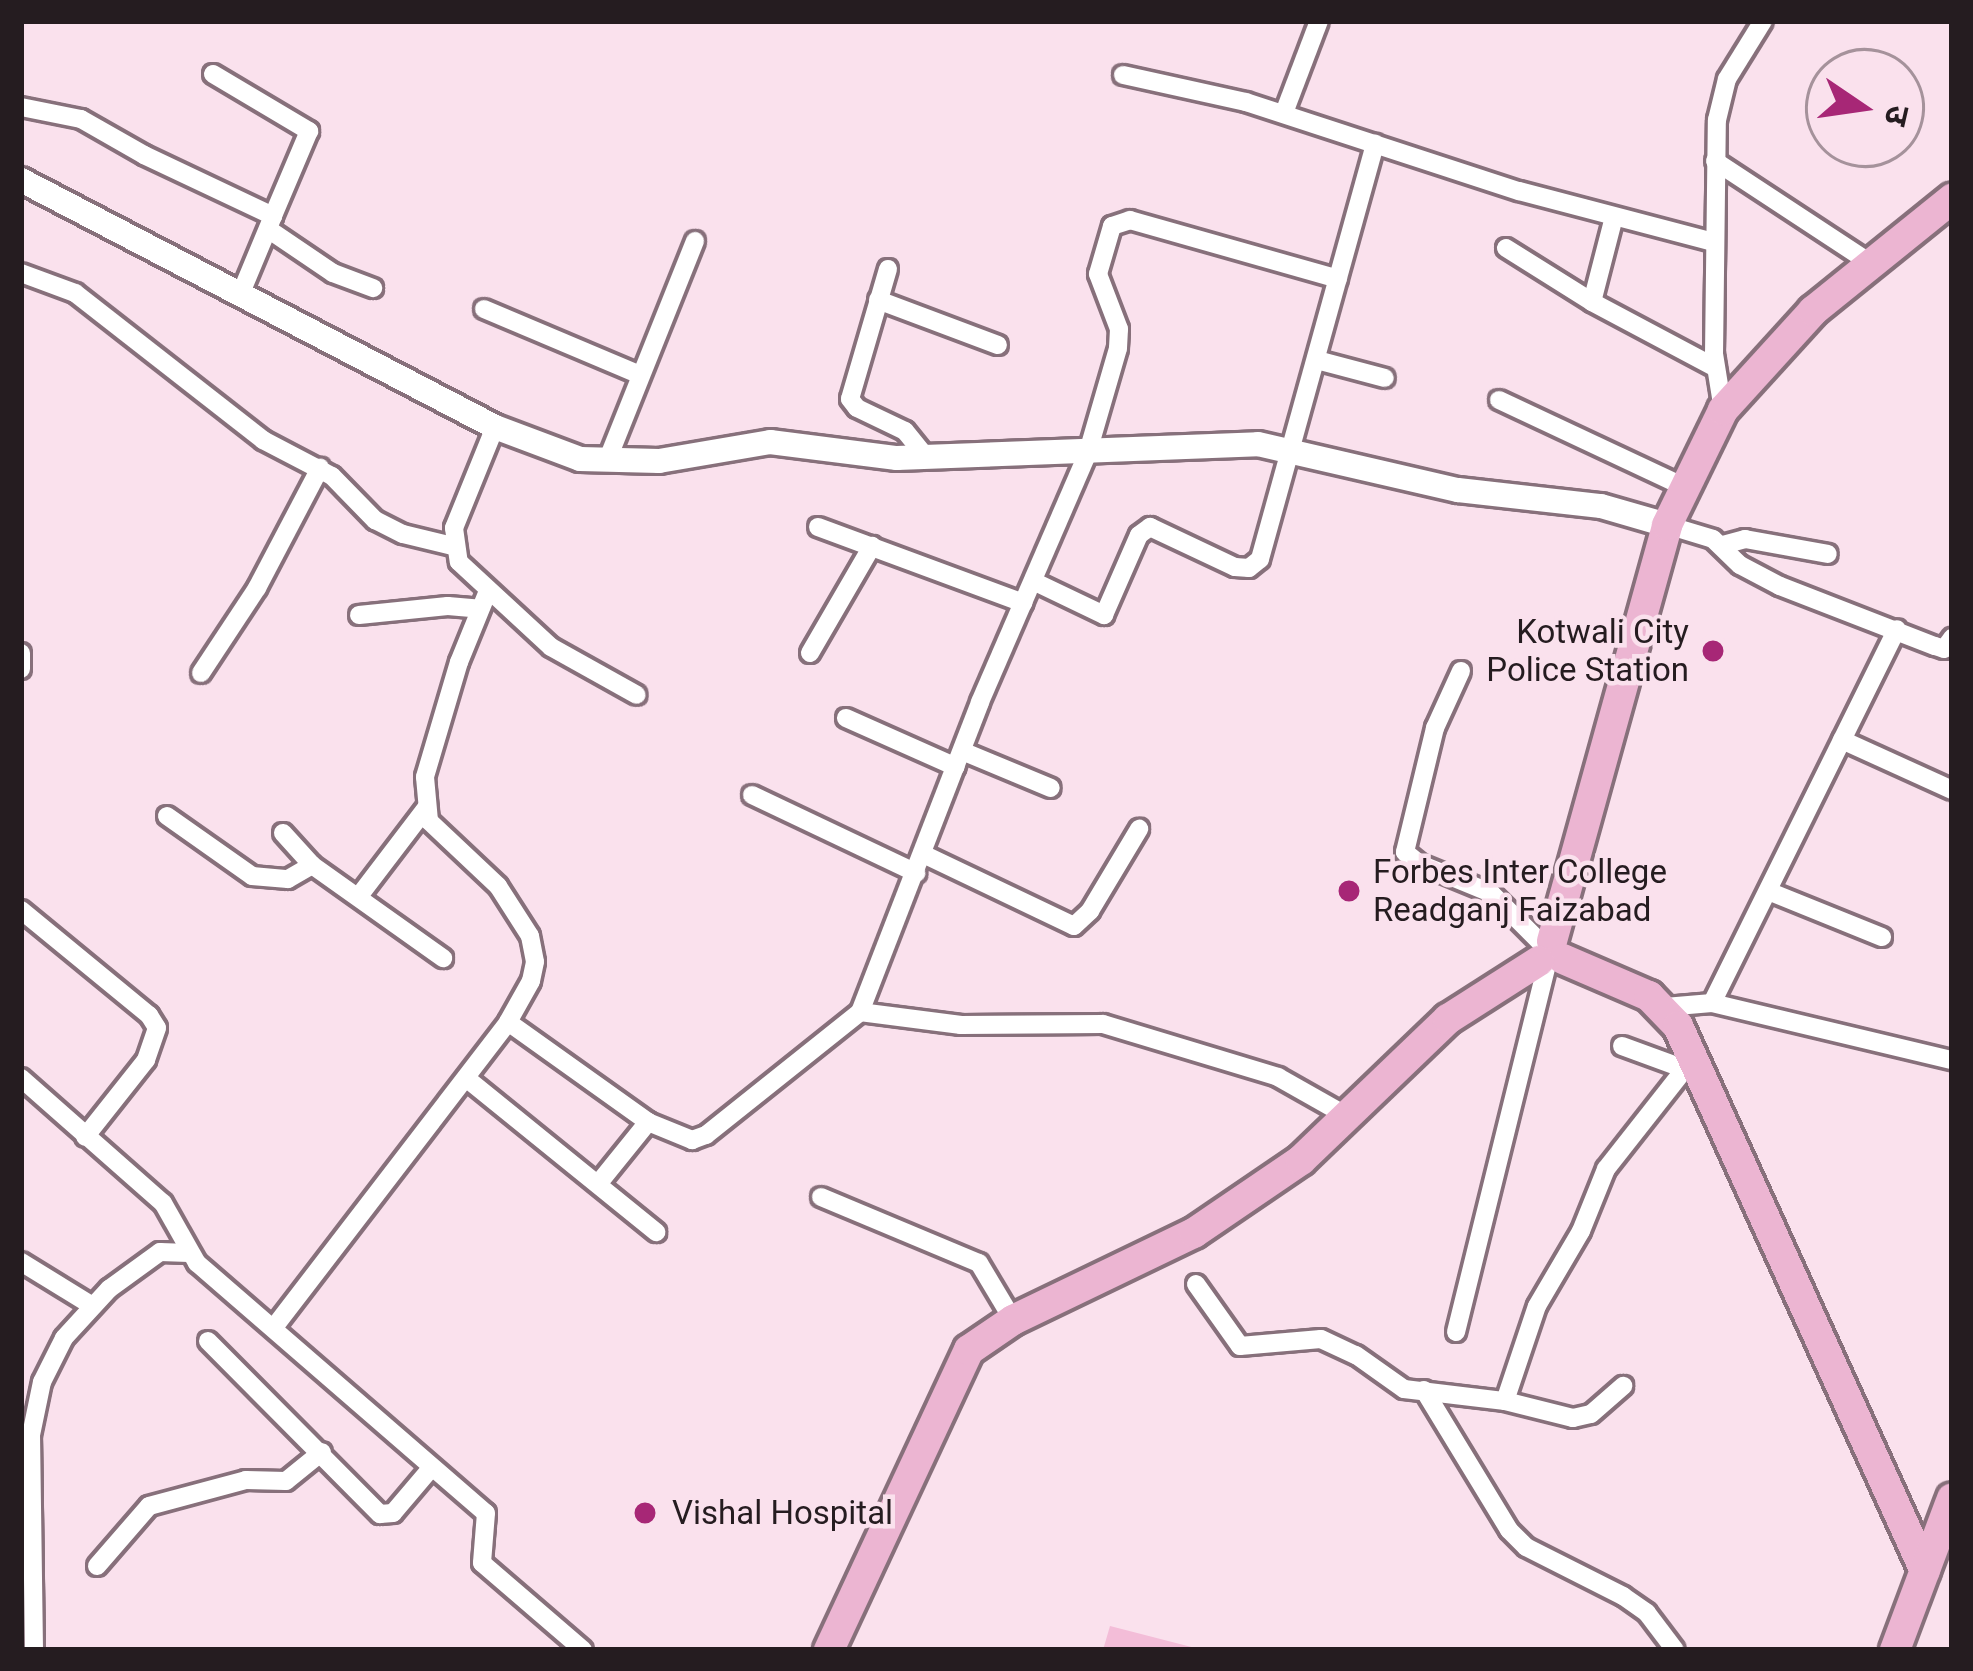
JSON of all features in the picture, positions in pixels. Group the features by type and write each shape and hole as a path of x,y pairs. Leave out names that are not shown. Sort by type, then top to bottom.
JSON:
{"main road":[{"path":"829,1650 969,1350 1013,1319 1194,1233 1301,1160 1448,1019 1548,955 1667,525 1723,410 1781,340 1952,199"},
{"path":"1548,955 1665,1007 1925,1571"},
{"path":"1894,1650 1952,1498"}],"street":[{"path":"1284,113 1318,21"},
{"path":"1723,410 1716,368 1717,120 1727,79 1763,21"},
{"path":"213,74 309,131 241,293"},
{"path":"1124,75 1284,113 1614,217 1714,242"},
{"path":"21,106 81,119 270,222 332,273 373,288"},
{"path":"1033,581 1104,615 1139,535 1150,527 1249,568 1268,541 1375,144"},
{"path":"1715,161 1872,264"},
{"path":"21,181 496,427 560,454 607,461 659,461 770,442 927,458 1087,455 1199,444 1294,449 1458,490 1601,506 1667,525 1723,545 1740,565 1780,586 1949,647"},
{"path":"1592,302 1614,217"},
{"path":"508,1022 648,1122 692,1140 706,1135 860,1012 959,759 1087,455 1118,348 1119,329 1098,274 1119,219 1338,279"},
{"path":"607,461 695,241"},
{"path":"1506,248 1592,302 1716,368"},
{"path":"888,269 850,399 856,408 905,431 927,458"},
{"path":"21,273 75,293 263,440 320,468 375,520 403,534 453,546"},
{"path":"878,300 998,345"},
{"path":"484,309 640,375"},
{"path":"1317,360 1385,378"},
{"path":"1498,400 1685,487"},
{"path":"496,427 454,528 453,546 459,562 484,600 571,662 637,695"},
{"path":"201,673 257,588 320,468"},
{"path":"818,526 1023,603"},
{"path":"1723,545 1745,539 1828,554"},
{"path":"810,653 872,546"},
{"path":"359,615 484,600"},
{"path":"275,1326 508,1022 531,981 536,962 530,936 498,886 439,836 426,808 425,777 484,600"},
{"path":"1712,1003 1897,629"},
{"path":"21,653 21,669"},
{"path":"1456,1332 1548,955 1491,893 1420,865 1405,852 1435,728 1461,671"},
{"path":"846,718 1052,788"},
{"path":"1842,740 1952,790"},
{"path":"752,795 1074,926 1090,911 1139,829"},
{"path":"359,896 426,808"},
{"path":"167,816 252,876 287,879 312,865"},
{"path":"284,833 312,865 443,958"},
{"path":"1768,891 1882,937"},
{"path":"21,910 149,1015 157,1028 146,1060 85,1137"},
{"path":"1665,1007 1712,1003 1952,1060"},
{"path":"860,1012 995,1027 1103,1024 1278,1077 1347,1116"},
{"path":"1505,1401 1538,1306 1581,1231 1606,1169 1688,1063 1622,1046"},
{"path":"466,1078 656,1232"},
{"path":"23,1084 171,1212 189,1252 487,1513 482,1563 584,1650"},
{"path":"598,1184 648,1122"},
{"path":"821,1197 979,1263 1013,1319"},
{"path":"34,1650 31,1424 49,1365 91,1306 160,1252 189,1252"},
{"path":"21,1262 91,1306"},
{"path":"1196,1284 1240,1346 1321,1340 1356,1355 1394,1385 1582,1418 1623,1387"},
{"path":"208,1341 387,1517 432,1467"},
{"path":"1424,1390 1509,1530 1526,1547 1635,1604 1675,1650"},
{"path":"98,1566 148,1506 246,1480 286,1481 322,1452"}],"shaded area":[{"path":"1110,1626 1203,1650 1103,1650"}],"place":[{"name":"Kotwali City Police Station","path":"1713,651"},
{"name":"Forbes Inter College Readganj Faizabad","path":"1349,891"},
{"name":"Vishal Hospital","path":"645,1513"}]}
